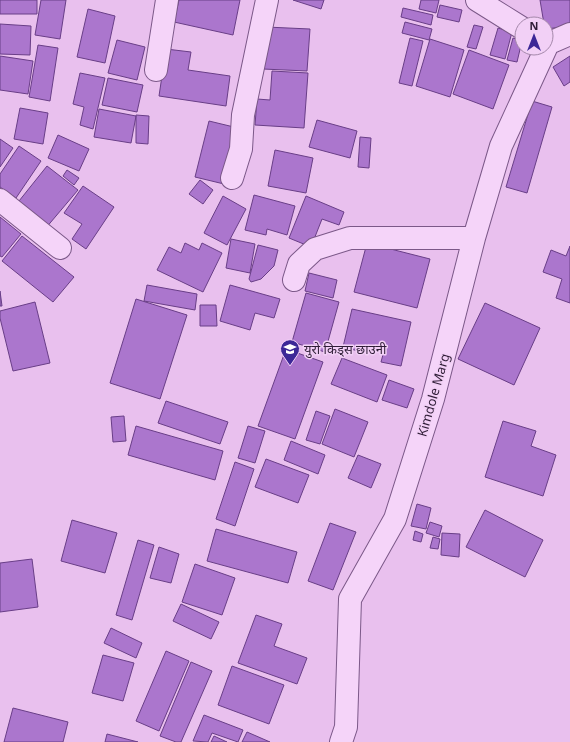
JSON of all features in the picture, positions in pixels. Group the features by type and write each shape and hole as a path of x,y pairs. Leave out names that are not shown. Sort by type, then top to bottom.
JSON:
{"street":[{"path":"156,70 167,0"},
{"path":"232,178 241,150 243,115 267,0"},
{"path":"477,0 514,23"},
{"path":"554,41 570,34"},
{"name":"Kimdole Marg","path":"341,742 346,727 350,599 395,519 433,399 474,238 501,146 541,56"},
{"path":"0,200 60,248"},
{"path":"294,280 299,264 315,249 350,238 474,238"}],"building":[{"path":"0,0 37,0 37,14 0,14"},
{"path":"41,0 66,0 60,39 35,35"},
{"path":"179,0 240,0 233,35 174,22"},
{"path":"293,0 324,0 321,9"},
{"path":"421,0 439,0 436,13 419,9"},
{"path":"540,0 570,0 570,26 554,28 554,16 543,16"},
{"path":"440,5 462,10 459,22 437,17"},
{"path":"403,8 433,15 431,25 401,17"},
{"path":"88,9 115,16 105,63 77,57"},
{"path":"405,22 432,29 429,40 402,33"},
{"path":"0,24 31,26 30,55 0,54"},
{"path":"474,25 483,27 476,49 467,47"},
{"path":"266,27 310,29 307,71 263,69"},
{"path":"498,28 512,32 505,59 490,55"},
{"path":"410,38 423,41 412,86 399,83"},
{"path":"513,38 514,56 518,56 517,62 507,60"},
{"path":"430,39 464,50 450,97 416,86"},
{"path":"117,40 145,47 137,80 108,73"},
{"path":"38,45 58,48 50,101 29,97"},
{"path":"166,49 191,52 188,70 230,76 226,106 159,96"},
{"path":"469,50 509,65 493,109 453,94"},
{"path":"0,56 33,61 28,94 0,90"},
{"path":"570,56 570,82 564,86 553,67"},
{"path":"272,71 308,73 304,128 255,125 257,99 270,100"},
{"path":"80,73 105,78 93,129 80,125 84,107 73,104"},
{"path":"108,78 143,85 137,112 102,105"},
{"path":"532,101 552,107 527,193 506,187"},
{"path":"20,108 48,113 43,144 14,139"},
{"path":"99,109 136,116 131,143 94,137"},
{"path":"136,115 149,116 148,144 136,143"},
{"path":"317,120 357,131 350,158 309,147"},
{"path":"209,121 238,128 224,184 195,177"},
{"path":"58,135 89,149 79,171 48,158"},
{"path":"360,137 371,138 369,168 358,167"},
{"path":"0,139 13,148 0,167"},
{"path":"19,146 41,161 16,198 0,187 0,174"},
{"path":"275,150 313,158 306,193 268,186"},
{"path":"47,166 78,190 45,229 15,206"},
{"path":"67,170 79,178 74,185 63,176"},
{"path":"200,180 213,190 203,204 189,194"},
{"path":"83,186 114,207 86,249 72,239 82,224 64,213"},
{"path":"254,195 295,206 287,235 267,229 266,235 245,230"},
{"path":"223,196 246,209 227,245 204,233"},
{"path":"306,196 344,212 339,225 322,219 311,247 289,238"},
{"path":"0,217 21,234 2,257 0,256"},
{"path":"22,236 74,277 53,302 2,261"},
{"path":"231,239 255,244 250,273 226,268"},
{"path":"185,243 199,250 202,243 222,253 203,292 157,270 169,247 181,253"},
{"path":"367,243 430,259 417,308 354,292"},
{"path":"258,245 278,250 274,266 261,279 251,282 249,279"},
{"path":"570,246 570,303 556,298 562,279 543,272 551,250 566,256"},
{"path":"309,273 337,280 333,298 305,291"},
{"path":"147,285 197,294 195,310 144,301"},
{"path":"230,285 280,299 274,318 255,313 250,330 220,321"},
{"path":"0,291 2,306 0,306"},
{"path":"306,293 339,302 325,352 292,342"},
{"path":"136,299 187,315 160,399 110,383"},
{"path":"35,302 50,363 13,371 0,318 0,311"},
{"path":"485,303 540,328 514,385 458,359"},
{"path":"200,305 216,305 217,326 200,326"},
{"path":"352,309 411,322 401,366 381,362 384,351 367,347 366,353 343,347"},
{"path":"286,349 323,362 295,439 258,426"},
{"path":"342,358 387,375 377,402 331,384"},
{"path":"389,380 414,389 407,408 382,400"},
{"path":"166,401 228,422 220,444 158,423"},
{"path":"335,409 368,422 354,457 322,444"},
{"path":"316,411 330,416 320,444 306,440"},
{"path":"124,416 126,441 113,442 111,417"},
{"path":"503,421 536,431 531,446 556,455 543,496 485,477"},
{"path":"136,426 223,451 215,480 128,455"},
{"path":"248,426 265,431 255,463 238,458"},
{"path":"291,441 325,455 318,474 284,460"},
{"path":"358,455 381,464 371,488 348,478"},
{"path":"266,459 309,475 298,503 255,487"},
{"path":"235,462 254,469 235,526 216,519"},
{"path":"417,504 431,508 426,529 411,526"},
{"path":"485,510 543,540 525,577 466,547"},
{"path":"72,520 117,533 105,573 61,561"},
{"path":"430,522 442,526 439,537 426,533"},
{"path":"330,523 356,532 333,590 308,581"},
{"path":"216,529 297,552 288,583 207,561"},
{"path":"415,531 423,534 421,542 413,540"},
{"path":"442,533 460,534 459,557 441,555"},
{"path":"433,537 440,539 438,549 430,548"},
{"path":"138,540 154,545 132,620 116,615"},
{"path":"159,547 179,554 171,583 150,578"},
{"path":"32,559 38,607 0,612 0,563"},
{"path":"195,564 235,578 222,615 182,602"},
{"path":"181,604 219,622 211,639 173,621"},
{"path":"256,615 282,624 274,646 307,658 297,684 238,663"},
{"path":"111,628 142,643 136,658 104,643"},
{"path":"166,651 189,661 159,731 136,721"},
{"path":"103,655 134,663 123,701 92,693"},
{"path":"191,662 212,671 181,742 176,742 160,736"},
{"path":"232,666 284,685 269,724 218,705"},
{"path":"13,708 68,722 63,742 4,742"},
{"path":"204,715 243,730 238,742 212,733 208,742 193,741"},
{"path":"247,732 270,742 242,742"},
{"path":"107,734 138,742 105,742"},
{"path":"214,736 227,742 211,742"}],"place":[{"name":"युरो किड्स छाउनी","path":"290,366"}]}
